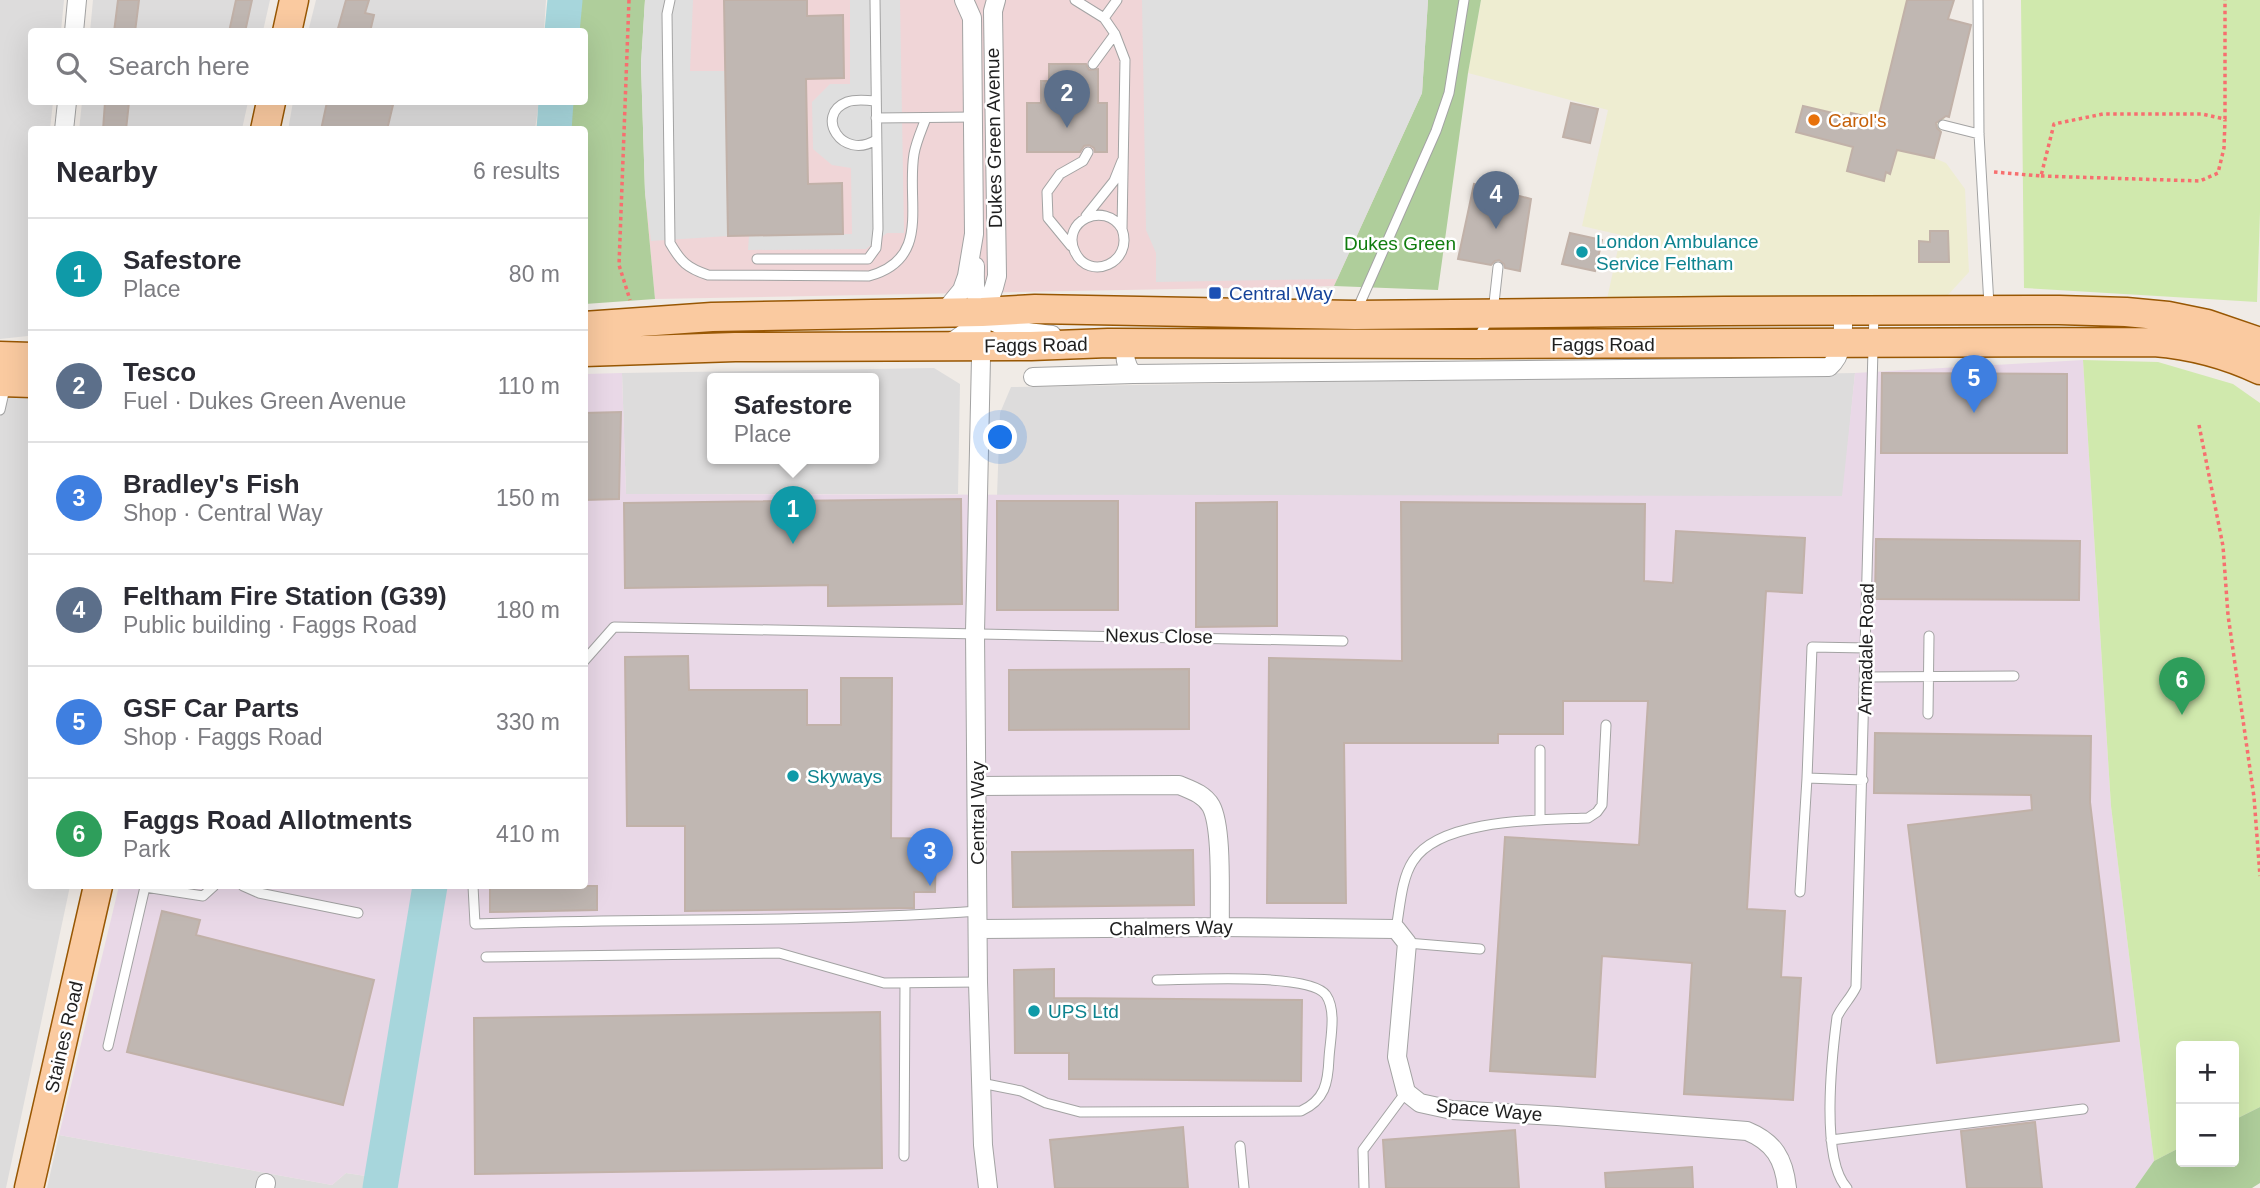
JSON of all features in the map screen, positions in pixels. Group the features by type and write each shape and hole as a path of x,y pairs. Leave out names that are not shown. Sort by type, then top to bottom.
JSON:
{"main road":[{"path":"288,28 294,0"},
{"path":"266,126 270,105"},
{"name":"Faggs Road","path":"588,352 941,347 977,330 1035,309 1355,315 1493,312 2099,311 2168,316 2207,324 2260,342"},
{"name":"Faggs Road","path":"588,326 712,317 943,313 977,330 1117,343 2154,342 2208,350 2260,370"},
{"path":"831,316 900,327 977,330"},
{"path":"9,376 28,360"},
{"name":"Staines Road","path":"29,1188 97,889"}],"street":[{"path":"74,28 77,0"},
{"name":"Dukes Green Avenue","path":"964,0 972,18 977,330"},
{"name":"Dukes Green Avenue","path":"996,0 993,11 997,276"},
{"path":"64,126 67,105"},
{"name":"Dukes Green Avenue","path":"943,313 962,290 974,234"},
{"name":"Faggs Road","path":"997,276 1003,289 1013,299 1035,309"},
{"name":"Faggs Road","path":"977,330 997,276"},
{"path":"1032,377 1829,367 1836,361 1842,343 1843,311"},
{"name":"Central Way","path":"977,330 975,632 978,982 988,1188"},
{"path":"1117,343 1127,367 1133,374"},
{"path":"977,786 1179,785 1198,792 1211,805 1218,827 1220,927"},
{"name":"Chalmers Way","path":"978,920 1220,927 1365,927 1402,936"},
{"path":"1402,936 1397,1057 1406,1092"},
{"name":"Space Waye","path":"1406,1092 1420,1103 1452,1110 1557,1115 1747,1131 1770,1144 1785,1172 1787,1188"}],"lane":[{"path":"670,0 667,14 670,243 678,257 691,270 708,275 869,276 884,272 900,261 909,245 914,154 926,118"},
{"path":"757,259 868,259 876,248 875,0"},
{"path":"1075,0 1104,18 1115,34 1125,60 1122,229 1125,240 1119,257 1110,265 1102,267 1090,266 1079,258 1048,218 1046,192 1060,174 1083,161 1088,152"},
{"path":"1104,18 1117,0"},
{"path":"1355,315 1436,131 1449,93 1464,0"},
{"path":"1978,0 1979,134 1989,310"},
{"path":"1093,64 1115,34"},
{"path":"875,101 847,103 836,110 832,122 834,133 844,142 857,147 869,145 876,140"},
{"path":"876,118 974,117"},
{"path":"1943,125 1979,134"},
{"path":"1073,247 1074,231 1114,181 1124,156"},
{"path":"1085,218 1093,214 1105,215 1115,220 1122,229"},
{"path":"1474,344 1493,312 1498,267"},
{"name":"Armadale Road","path":"1831,1140 1837,1017 1856,987 1874,311"},
{"path":"0,410 9,376"},
{"name":"Nexus Close","path":"588,656 614,627 1343,640"},
{"path":"1928,714 1929,636"},
{"path":"1800,892 1812,647 1866,648"},
{"path":"1865,677 2014,676"},
{"path":"1480,949 1402,936 1405,879 1413,861 1426,846 1458,833 1492,824 1588,818 1598,812 1602,805 1606,725"},
{"path":"1540,750 1540,820"},
{"path":"1807,778 1863,780"},
{"path":"108,1046 145,889"},
{"path":"157,889 203,897 211,889"},
{"path":"250,889 358,913"},
{"path":"473,889 475,924 573,920 978,920"},
{"path":"486,957 779,953 884,983 978,982"},
{"path":"981,1083 1021,1091 1046,1103 1080,1112 1301,1111 1314,1105 1324,1092 1332,1014 1328,998 1321,989 1277,980 1157,980"},
{"path":"904,1156 905,982"},
{"path":"1364,1188 1363,1150 1406,1092"},
{"path":"1847,1188 1841,1182 1835,1165 1831,1140 2083,1109"},
{"path":"1240,1146 1244,1188"}],"path":[{"path":"629,0 619,265 635,322"},
{"path":"1981,171 2041,176 2200,181 2218,173 2224,148 2225,0"},
{"path":"2041,176 2054,124 2102,114 2202,114 2225,119"},
{"path":"2199,425 2223,546 2228,615 2254,797 2260,876"}],"shaded area":[{"path":"0,0 64,0 61,28 28,28 28,105 53,105 50,126 28,126 28,336 0,339"},
{"path":"93,0 270,0 264,28 90,28"},
{"path":"316,0 546,0 544,28 309,28"},
{"path":"645,0 1428,0 1422,93 1334,286 655,299 645,192"},
{"path":"645,0 693,0 690,71 725,71 728,236 651,241 645,192 641,64"},
{"path":"850,0 900,0 904,233 887,233 866,249 748,250 749,236 852,234 851,168 832,165 813,149 812,102 830,84 850,84"},
{"path":"1142,0 1428,0 1422,93 1337,279 1156,282 1156,253 1146,230"},
{"path":"82,105 247,105 243,126 79,126"},
{"path":"292,105 539,105 535,126 289,126"},
{"path":"2083,360 2111,806 2154,1161 2135,1188 391,1188 440,889 588,889 588,374 622,373 626,494 1842,496 1855,373"},
{"path":"934,368 960,384 958,494 626,494 622,373"},
{"path":"1855,373 1843,496 997,496 1000,413 1011,387"},
{"path":"0,386 28,389 28,889 69,889 6,1188 0,1188"},
{"path":"118,889 417,889 366,1176 346,1173 332,1185 59,1135"},
{"path":"59,1135 332,1185 346,1173 366,1176 364,1188 47,1188"}],"green space":[{"path":"575,0 645,0 641,64 645,192 655,299 588,304 588,126 565,126 567,105 588,105 588,28 573,28"},
{"name":"Dukes Green","path":"1428,0 1481,0 1468,73 1438,290 1334,286 1422,93"},
{"path":"1481,0 1954,0 1948,19 1971,25 1949,117 1945,116 1934,158 1946,163 1965,189 1969,272 1947,296 1607,299 1621,235 1582,226 1608,110 1468,73"},
{"path":"2021,0 2260,0 2260,212 2257,302 2024,288"},
{"path":"2083,360 2158,362 2233,384 2260,403 2260,1107 2239,1118 2239,1041 2176,1041 2176,1150 2154,1161 2111,806"},
{"path":"2260,1107 2260,1183 2252,1188 2135,1188 2154,1161 2176,1150 2176,1167 2239,1167 2239,1118"}],"building":[{"path":"118,0 139,0 136,28 114,28"},
{"path":"236,0 252,0 246,28 230,28"},
{"path":"346,0 369,0 365,13 374,15 371,28 338,28"},
{"path":"724,0 807,0 807,16 843,15 844,78 806,79 808,184 842,183 843,234 728,236"},
{"path":"1907,0 1954,0 1948,19 1971,25 1949,117 1946,116 1936,123 1941,132 1934,158 1897,150 1890,174 1886,172 1884,181 1847,171 1853,147 1796,132 1803,106 1850,117 1851,113 1878,119"},
{"path":"1049,64 1086,64 1089,70 1098,69 1098,103 1107,103 1107,152 1095,152 1089,145 1084,146 1080,152 1027,152 1027,103 1041,103 1041,81 1049,81"},
{"path":"1571,103 1598,109 1590,143 1563,137"},
{"path":"105,105 129,105 126,126 103,126"},
{"path":"326,105 393,105 388,126 322,126"},
{"path":"1474,184 1531,199 1520,271 1505,268 1499,260 1491,265 1458,259"},
{"path":"1930,231 1948,231 1949,262 1919,262 1919,241 1930,242"},
{"name":"London Ambulance Service Feltham","path":"1570,233 1602,240 1595,271 1562,264"},
{"path":"1882,373 2067,374 2067,453 1881,453"},
{"path":"621,412 619,499 588,500 588,413"},
{"path":"961,499 962,604 828,606 828,585 625,588 624,503"},
{"path":"997,501 1118,501 1118,610 997,610"},
{"path":"1277,502 1277,626 1196,627 1196,503"},
{"path":"1401,502 1645,504 1644,581 1673,583 1676,531 1805,538 1802,593 1766,591 1747,909 1785,911 1781,977 1801,978 1793,1100 1684,1094 1692,963 1602,956 1595,1077 1490,1071 1505,837 1639,845 1648,701 1563,701 1563,734 1498,734 1498,743 1344,743 1346,903 1267,903 1269,658 1402,661"},
{"path":"1876,539 2080,541 2079,600 1875,599"},
{"path":"688,656 689,690 807,690 807,725 841,725 841,678 892,678 891,838 936,839 935,892 914,892 914,908 685,911 685,826 627,826 625,657"},
{"path":"1189,669 1189,729 1009,730 1009,670"},
{"path":"1875,733 2091,736 2090,802 2119,1041 1937,1063 1908,825 2032,810 2031,795 1874,793"},
{"path":"1193,850 1194,905 1013,907 1012,852"},
{"path":"588,886 597,886 597,910 490,912 490,889 588,889"},
{"path":"162,911 200,920 196,935 374,980 343,1105 127,1052"},
{"path":"1054,969 1054,998 1302,1000 1301,1081 1069,1079 1069,1053 1015,1053 1014,970"},
{"path":"880,1012 882,1168 475,1174 474,1018"},
{"path":"2035,1122 2042,1188 1967,1188 1961,1131"},
{"path":"1183,1127 1188,1188 1055,1188 1050,1140"},
{"path":"1515,1130 1519,1188 1386,1188 1383,1140"},
{"path":"1692,1167 1693,1188 1606,1188 1605,1173"}],"waterway":[{"path":"562,28 565,0"},
{"path":"554,126 556,105"},
{"path":"380,1188 430,889"}],"place":[{"name":"Carol's","path":"1814,120"},
{"name":"Tesco","path":"1067,128"},
{"name":"Feltham Fire Station (G39)","path":"1496,229"},
{"name":"London Ambulance Service Feltham","path":"1582,252"},
{"name":"Central Way","path":"1215,293"},
{"name":"GSF Car Parts","path":"1974,413"},
{"name":"Safestore","path":"793,544"},
{"name":"Faggs Road Allotments","path":"2182,715"},
{"name":"Skyways","path":"793,776"},
{"name":"Bradley's Fish","path":"930,886"},
{"name":"UPS Ltd","path":"1034,1011"}]}
